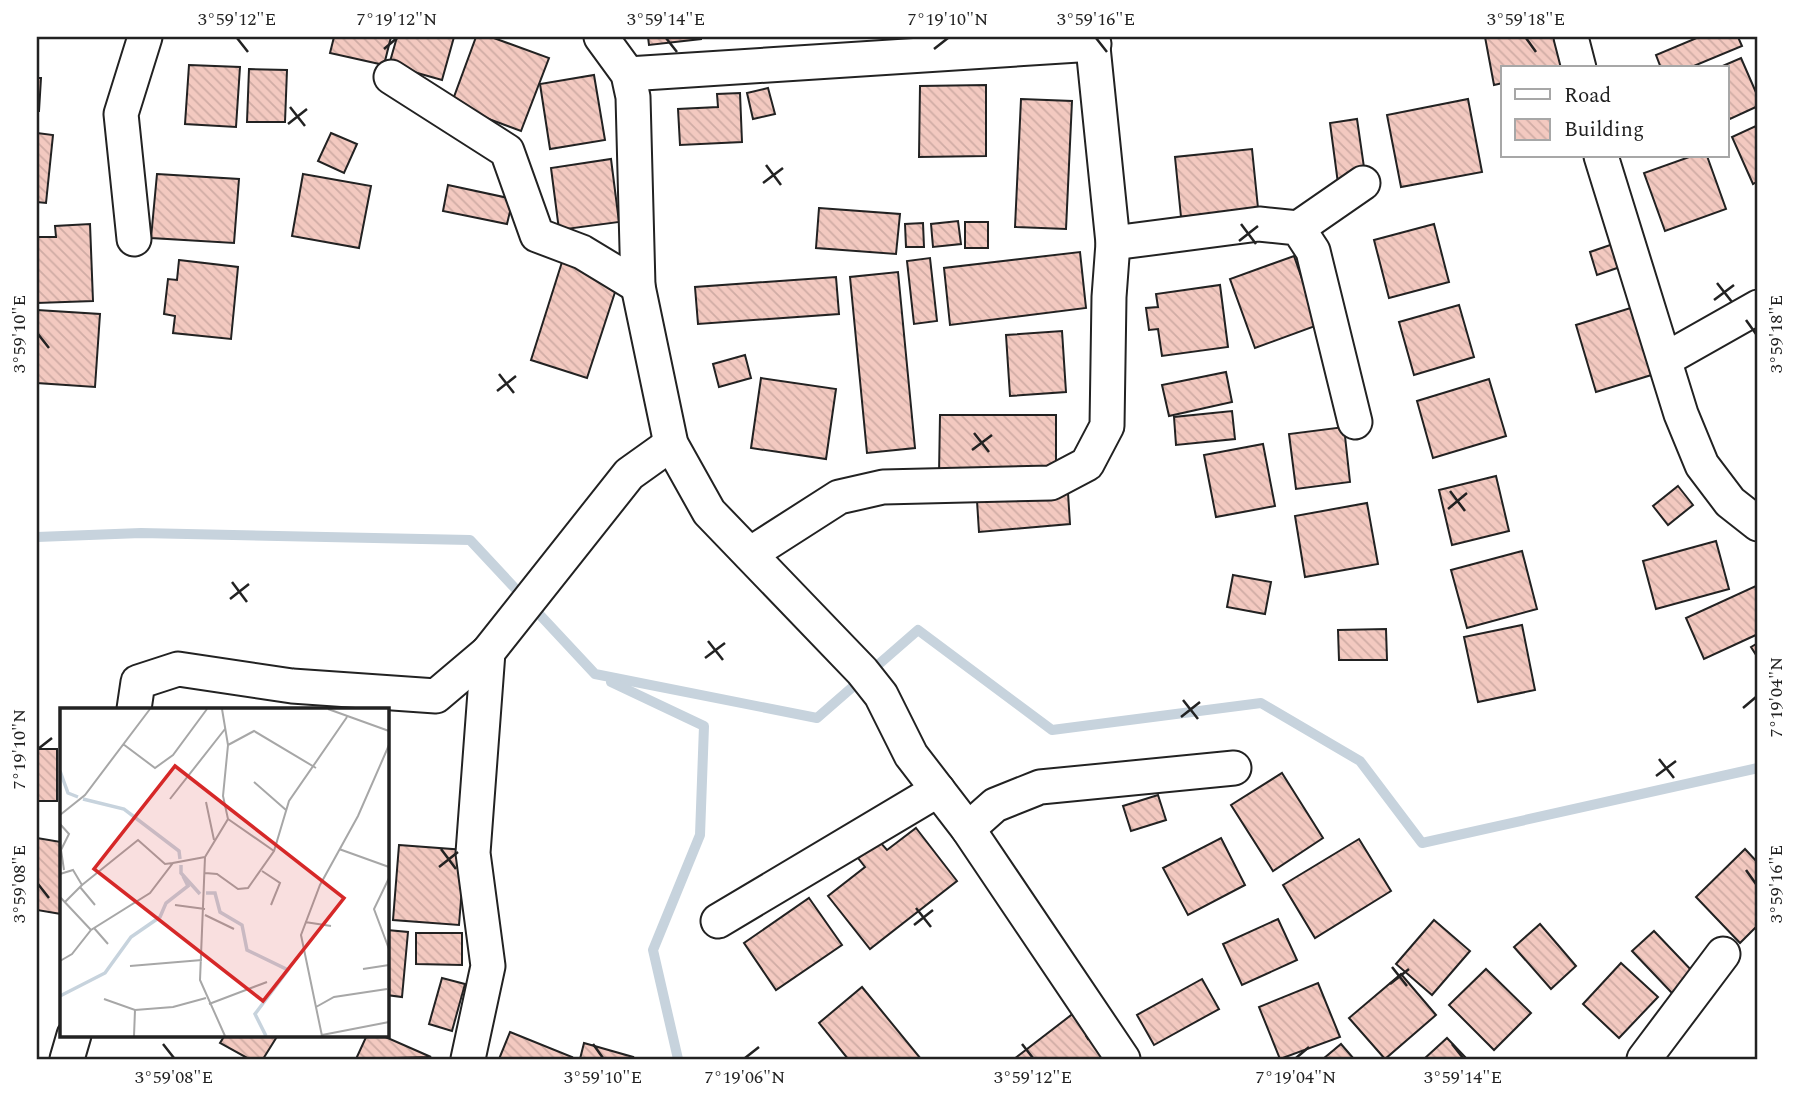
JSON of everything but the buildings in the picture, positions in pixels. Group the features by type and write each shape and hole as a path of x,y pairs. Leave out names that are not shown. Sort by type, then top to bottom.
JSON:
{"street":[{"path":"134,239 121,114 145,37"},
{"path":"601,37 628,74 633,97 638,286 671,444 709,512 872,683 911,755 968,829 1122,1059"},
{"path":"1571,37 1578,66"},
{"path":"628,74 1093,41 1113,243 1109,297 1107,426 1087,464 1051,483 896,486 839,497 750,554"},
{"path":"391,77 507,151 537,235 582,252 638,286"},
{"path":"1602,158 1681,414 1702,465 1730,502 1758,524"},
{"path":"1113,243 1259,224 1298,228 1363,183"},
{"path":"1298,228 1313,251 1355,422"},
{"path":"1666,359 1758,307"},
{"path":"134,708 138,682 178,669 292,686 436,696 488,652 629,474 671,444"},
{"path":"468,1059 488,967 473,853 488,652"},
{"path":"968,829 995,805 1040,787 1234,768"},
{"path":"718,921 937,790"},
{"path":"1644,1059 1723,954"},
{"path":"67,1059 74,1036"}],"waterway":[{"path":"37,537 141,533 470,540 595,674 817,718 918,630 1052,730 1261,703 1360,761 1422,843 1758,768"},
{"path":"611,682 704,726 700,835 653,950 678,1059"}]}
